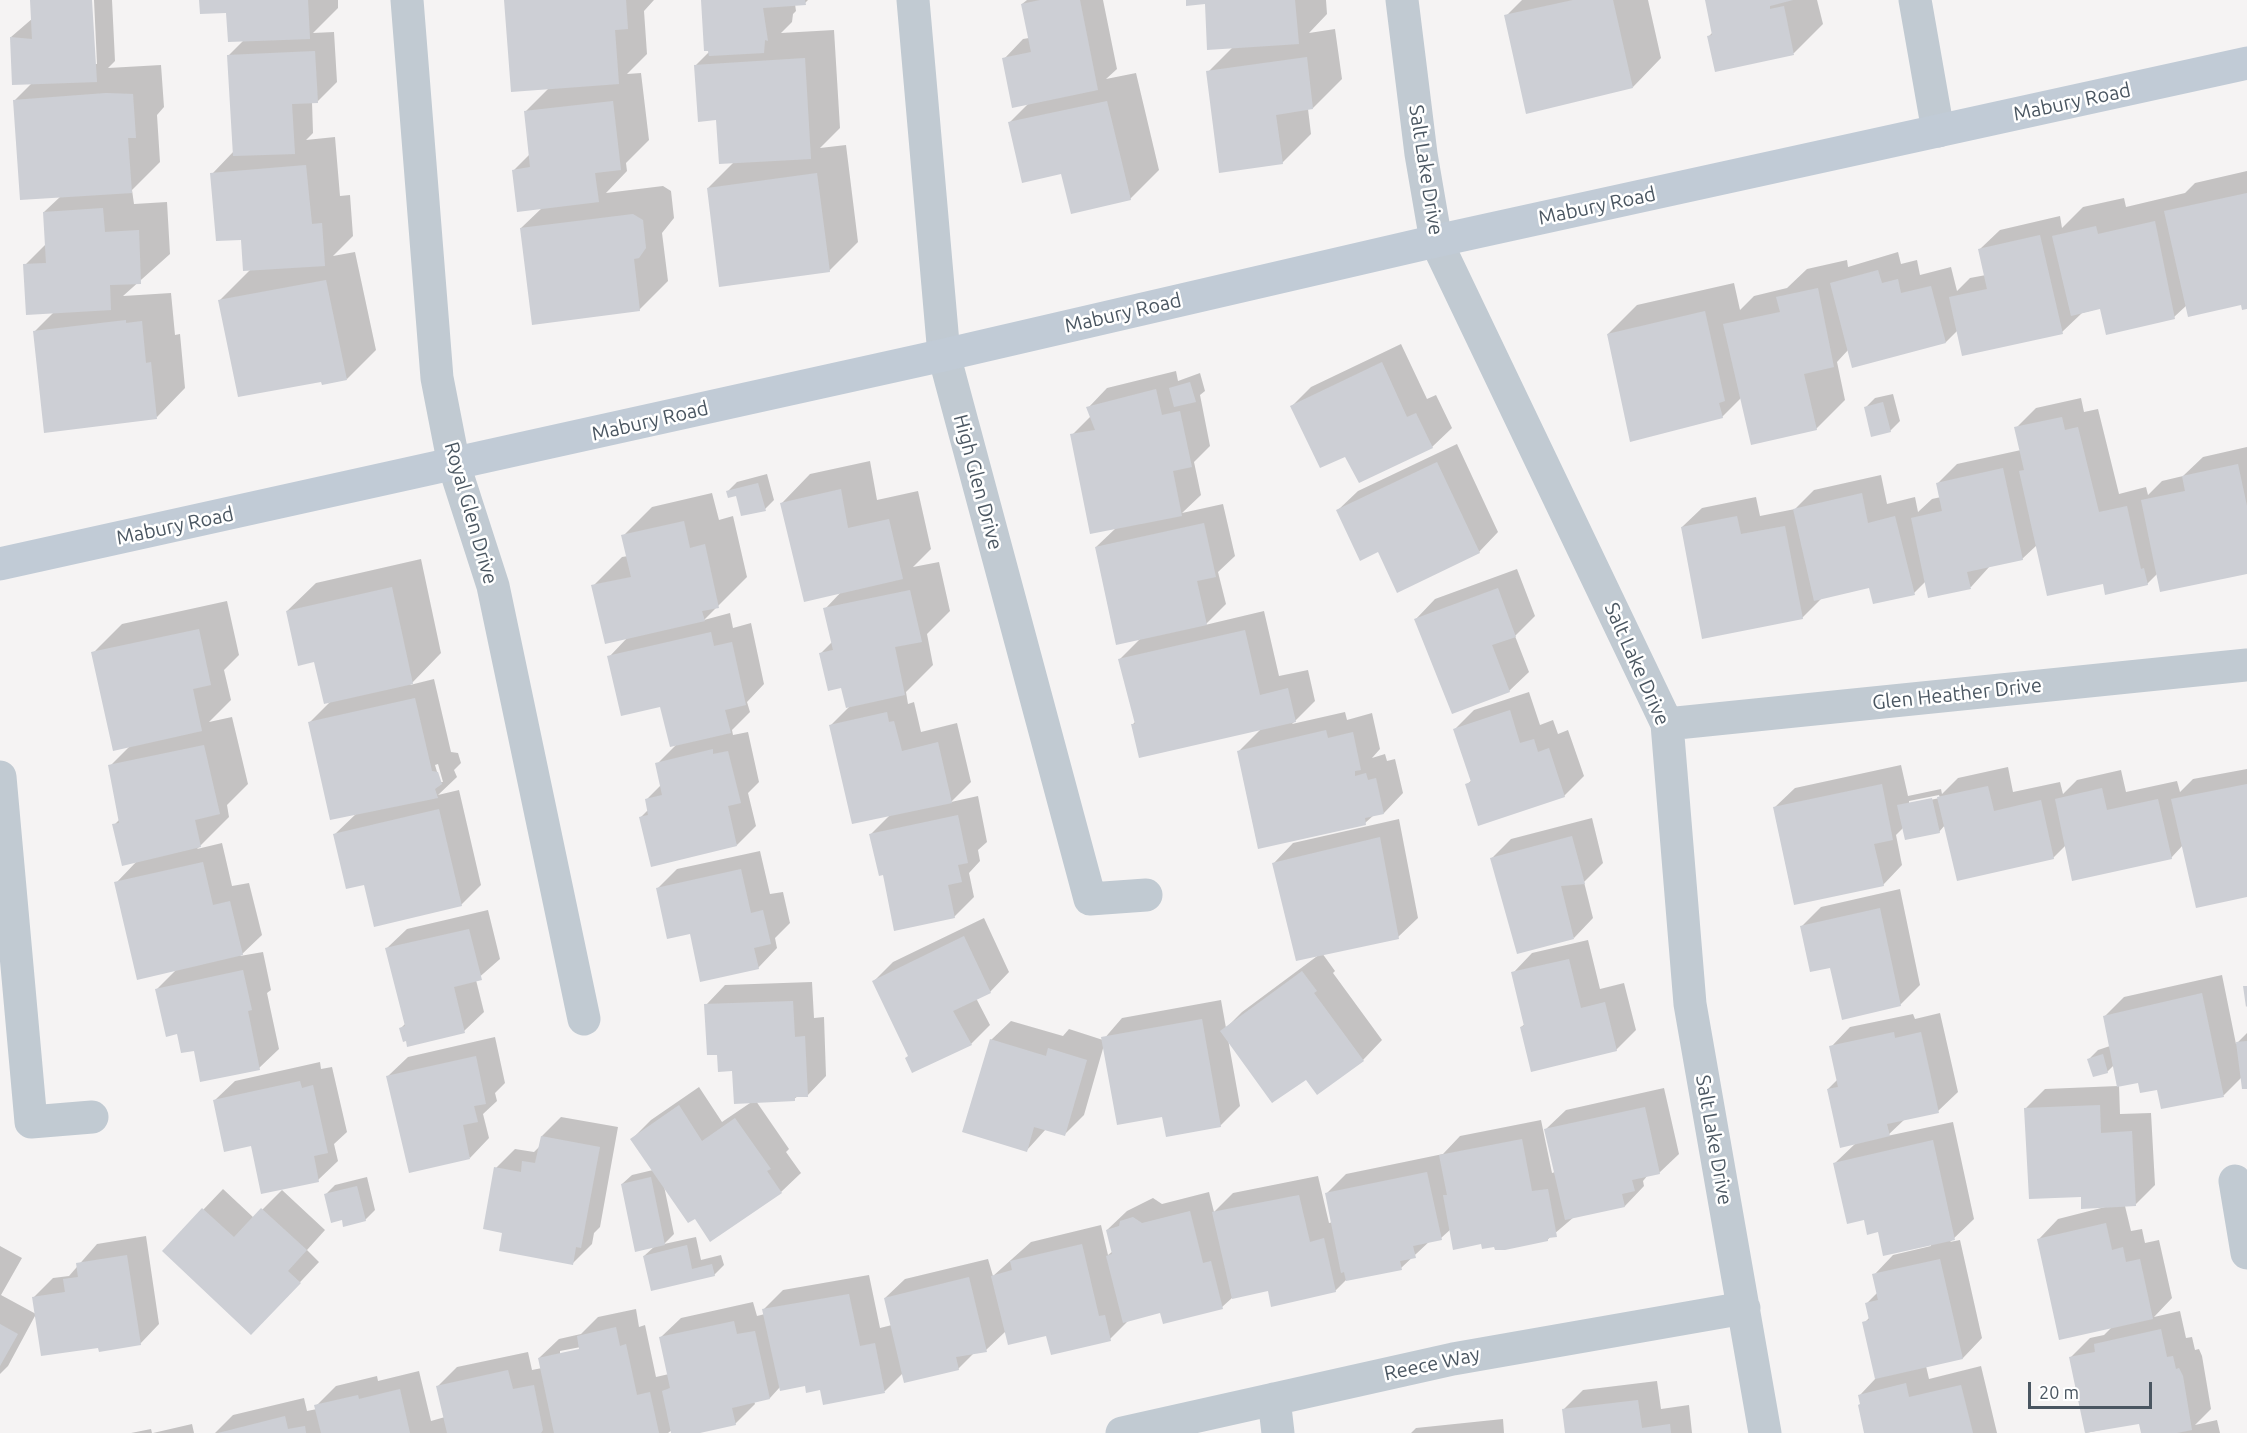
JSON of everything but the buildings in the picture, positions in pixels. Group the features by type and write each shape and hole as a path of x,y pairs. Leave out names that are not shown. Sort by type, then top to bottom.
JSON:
{"main road":[{"name":"Mabury Road","path":"0,564 944,355 1436,241 2247,63"}],"street":[{"name":"Royal Glen Drive","path":"407,0 437,378 454,465 493,586 584,1019"},
{"name":"High Glen Drive","path":"913,0 944,355 1090,899 1146,895"},
{"name":"Salt Lake Drive","path":"1402,0 1421,154 1436,241 1667,724 1690,1004 1765,1433"},
{"path":"1915,0 1938,131"},
{"name":"Glen Heather Drive","path":"1667,724 2247,665"},
{"path":"0,777 31,1122 92,1118"},
{"path":"2235,1181 2247,1253"},
{"name":"Reece Way","path":"1122,1433 1453,1359 1744,1308"},
{"path":"1274,1399 1278,1433"}]}
